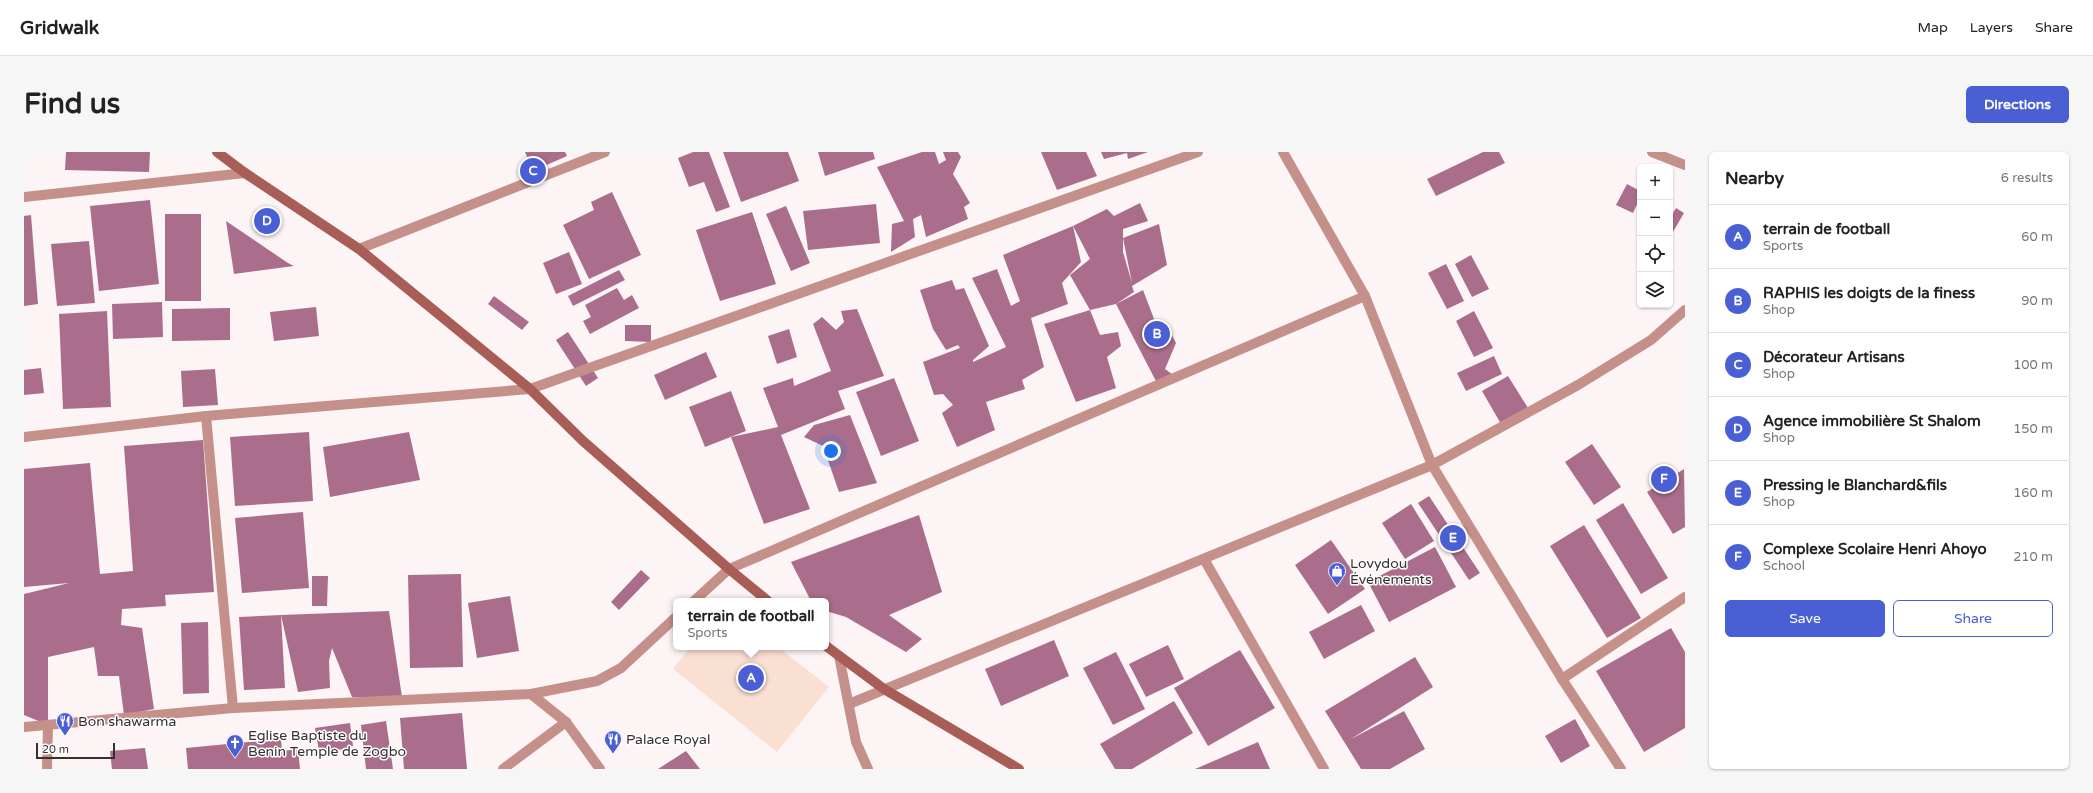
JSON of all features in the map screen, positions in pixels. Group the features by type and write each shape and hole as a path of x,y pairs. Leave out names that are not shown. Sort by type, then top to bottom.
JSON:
{"street":[{"path":"217,152 245,173 359,249 530,389 583,441 729,569 764,598"},
{"path":"359,249 605,152"},
{"path":"24,437 206,416 530,389 1198,152"},
{"path":"1283,152 1365,296 1432,465 1562,679 1621,769"},
{"path":"1652,152 1685,166"},
{"path":"24,197 245,173"},
{"path":"697,598 729,569 1365,296"},
{"path":"850,704 1432,465 1578,385 1651,340 1685,310"},
{"path":"206,416 233,708"},
{"path":"1204,559 1324,769"},
{"path":"1562,679 1685,597"},
{"path":"24,727 233,708 531,694 597,681 603,678 621,668 673,620"},
{"path":"829,648 884,689 1019,769"},
{"path":"839,656 850,704 856,742 868,769"},
{"path":"531,694 566,722 600,769"},
{"path":"503,769 566,722"},
{"path":"47,769 48,726"}],"shaded area":[{"path":"688,650 782,650 829,687 777,752 673,669"}],"building":[{"path":"66,152 150,152 149,172 65,170"},
{"path":"525,152 565,152 567,156 533,171"},
{"path":"693,152 709,152 730,207 716,212 704,182 689,187 678,158"},
{"path":"723,152 788,152 799,181 741,202"},
{"path":"818,152 873,152 875,159 825,176"},
{"path":"922,152 935,152 939,164 946,160 943,152 958,152 961,157 953,174 970,203 964,207 968,219 926,237 921,215 913,219 915,237 891,252 892,224 904,221 877,167"},
{"path":"1041,152 1086,152 1097,176 1057,190"},
{"path":"1101,152 1148,152 1128,159 1127,153 1104,159"},
{"path":"1483,152 1499,152 1505,163 1436,196 1427,179"},
{"path":"1627,184 1637,189 1637,204 1633,213 1616,205"},
{"path":"612,192 641,255 589,279 563,225 594,210 591,202"},
{"path":"150,200 159,284 99,291 90,206"},
{"path":"1140,203 1148,221 1123,229 1123,238 1159,224 1167,265 1132,286 1134,292 1116,304 1090,310 1070,275 1090,259 1073,226 1107,209 1114,216","holes":["1123,238 1132,283 1123,252"]},
{"path":"876,204 880,243 808,250 803,211"},
{"path":"786,206 810,263 791,271 766,214"},
{"path":"1676,208 1684,213 1673,232 1673,213"},
{"path":"752,212 776,284 720,301 696,230"},
{"path":"165,214 201,214 201,301 165,301"},
{"path":"31,215 38,304 24,306 24,216"},
{"path":"226,221 288,263 294,266 234,274"},
{"path":"1073,226 1081,262 1062,283 1068,304 1031,318 1044,367 1022,380 1025,389 986,402 995,430 957,447 942,413 953,405 943,394 934,395 923,362 960,348 958,345 946,350 933,329 920,290 952,280 956,290 964,288 989,346 973,360 973,362 1006,347 972,278 997,269 1011,306 1020,301 1003,255"},
{"path":"89,241 95,303 57,306 51,244"},
{"path":"569,252 582,284 556,294 543,263"},
{"path":"1471,255 1489,289 1472,297 1455,264"},
{"path":"1446,264 1464,301 1447,309 1428,273"},
{"path":"619,270 625,280 573,306 568,296"},
{"path":"617,288 624,300 632,295 639,308 590,334 583,321 591,317 585,305"},
{"path":"1143,290 1159,332 1166,324 1176,343 1165,369 1176,377 1158,385 1116,304"},
{"path":"494,296 529,322 522,330 488,304"},
{"path":"162,302 163,337 113,339 112,304"},
{"path":"316,307 319,336 274,341 270,312"},
{"path":"230,308 230,340 172,341 172,309"},
{"path":"857,309 884,376 838,391 845,409 781,435 810,509 764,524 731,437 778,427 763,388 793,378 794,386 831,371 813,324 822,317 836,330 844,322 841,311"},
{"path":"1090,310 1100,335 1118,332 1121,346 1107,357 1116,388 1076,402 1044,324"},
{"path":"107,311 111,407 63,409 59,314"},
{"path":"1474,311 1493,348 1474,357 1456,321"},
{"path":"625,325 651,325 651,342 625,341"},
{"path":"789,329 797,357 777,364 768,336"},
{"path":"568,332 598,378 586,386 556,340"},
{"path":"706,352 717,377 665,400 654,375"},
{"path":"1494,356 1502,374 1466,391 1457,373"},
{"path":"41,368 44,393 24,395 24,370"},
{"path":"215,369 218,405 183,407 181,371"},
{"path":"1508,376 1528,408 1501,424 1482,391"},
{"path":"894,378 919,441 881,456 856,392"},
{"path":"731,391 746,431 705,447 689,407"},
{"path":"850,415 877,483 839,492 823,446 804,437 814,425"},
{"path":"309,432 313,501 235,506 230,437"},
{"path":"409,432 420,480 330,497 323,447"},
{"path":"203,440 214,592 165,595 166,606 122,609 121,625 142,628 154,709 124,715 119,676 98,676 94,647 48,657 48,725 24,715 24,594 69,583 24,587 24,469 90,463 100,574 133,571 124,446"},
{"path":"1592,444 1621,487 1594,505 1565,462"},
{"path":"1684,469 1685,527 1673,534 1647,492"},
{"path":"1429,496 1480,573 1469,580 1418,503"},
{"path":"1623,503 1668,578 1641,594 1596,520"},
{"path":"1411,504 1434,541 1405,559 1382,523"},
{"path":"303,512 309,588 242,593 235,518"},
{"path":"919,515 942,592 889,615 922,639 906,652 846,617 829,612 829,598 809,598 791,562"},
{"path":"1584,525 1641,618 1607,638 1550,546"},
{"path":"1331,540 1365,589 1328,614 1295,565"},
{"path":"1435,547 1456,587 1389,622 1368,582"},
{"path":"641,570 650,578 619,610 611,602"},
{"path":"461,574 463,667 410,668 408,575"},
{"path":"312,576 328,576 327,606 312,606"},
{"path":"510,596 519,651 477,658 468,603"},
{"path":"1361,605 1375,631 1324,659 1309,632"},
{"path":"389,611 402,697 352,697 332,648 329,661 330,688 298,692 281,615"},
{"path":"281,615 285,688 244,690 239,617"},
{"path":"208,622 209,693 183,694 181,623"},
{"path":"1671,628 1685,652 1685,728 1644,752 1596,671"},
{"path":"1054,640 1069,676 1001,706 985,669"},
{"path":"1168,645 1184,679 1146,697 1129,664"},
{"path":"1240,650 1275,708 1208,746 1174,688"},
{"path":"1116,652 1145,709 1113,725 1083,668"},
{"path":"1415,657 1433,687 1351,739 1404,711 1425,749 1390,769 1361,769 1325,711"},
{"path":"1174,701 1193,733 1132,769 1115,769 1100,744"},
{"path":"462,713 467,769 404,769 400,718"},
{"path":"1575,719 1590,746 1561,763 1545,736"},
{"path":"386,721 393,769 366,769 361,725"},
{"path":"350,723 353,746 348,747 348,749 319,751 315,728"},
{"path":"281,739 282,751 298,749 300,769 188,769 186,748"},
{"path":"1258,742 1270,769 1195,769"},
{"path":"145,748 148,769 112,769 110,751"},
{"path":"686,751 700,769 658,769"}],"place":[{"name":"Décorateur Artisans","path":"533,171"},
{"name":"Agence immobilière St Shalom","path":"267,221"},
{"name":"RAPHIS les doigts de la finess","path":"1157,334"},
{"name":"Complexe Scolaire Henri Ahoyo","path":"1664,479"},
{"name":"Pressing le Blanchard&fils","path":"1453,538"},
{"name":"Lovydou Événements","path":"1337,586"},
{"name":"terrain de football","path":"751,678"},
{"name":"Bon shawarma","path":"65,736"},
{"name":"Palace Royal","path":"613,754"},
{"name":"Eglise Baptiste du Benin Temple de Zogbo","path":"235,758"}]}
